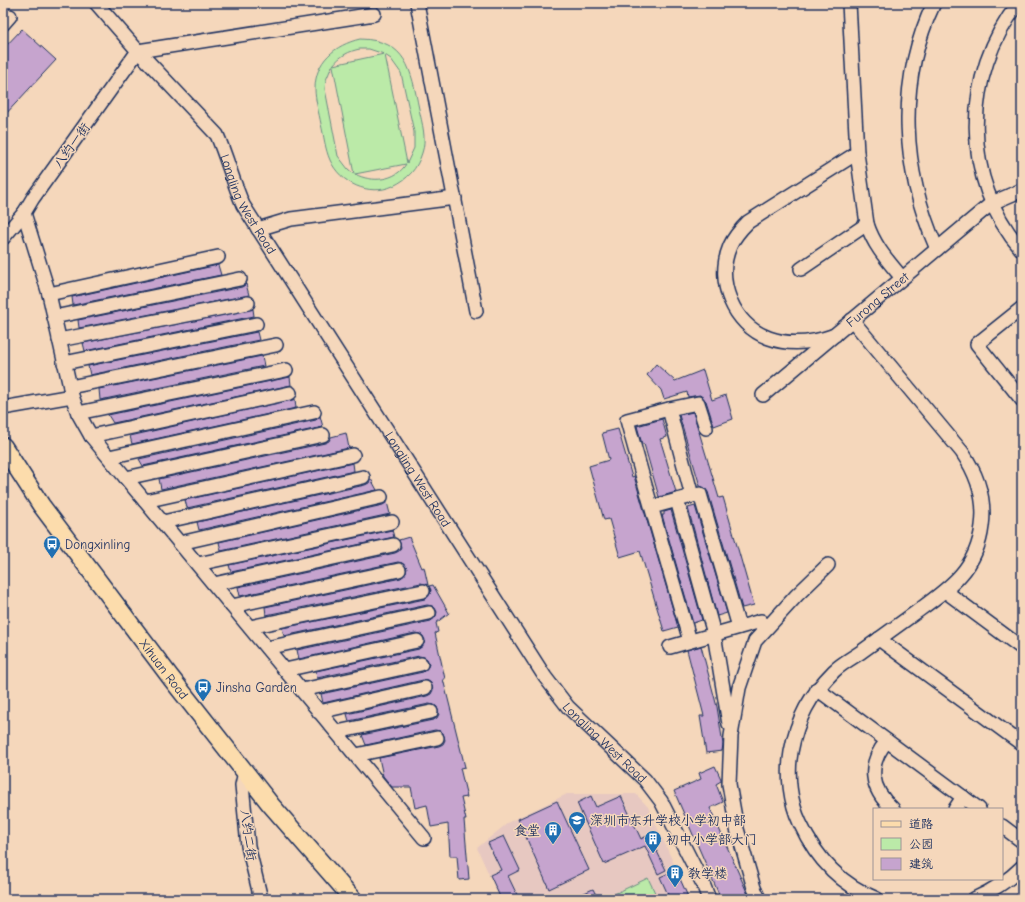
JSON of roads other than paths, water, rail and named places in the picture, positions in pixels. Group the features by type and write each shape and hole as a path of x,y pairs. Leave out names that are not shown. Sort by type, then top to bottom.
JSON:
{"main road":[{"name":"Xihuan Road","path":"3,446 46,512 172,678 243,778 271,805 353,899"},
{"name":"Xihuan Road","path":"3,462 34,509 162,677 338,899"}],"street":[{"name":"Longling West Road","path":"96,3 138,52 217,135 224,150 233,182 243,205 545,677 568,707 645,780 661,802 703,884 709,899"},
{"path":"417,3 476,311"},
{"path":"849,3 857,153 868,224 870,233 878,249 902,278"},
{"path":"934,3 924,29 913,68 908,130 912,171 916,191 937,250"},
{"path":"1019,3 1004,23 989,54 979,86 976,126 978,154 984,182 992,203 1009,233 1022,250"},
{"path":"138,52 374,14"},
{"name":"八约一街","path":"3,238 24,213 33,198 138,52"},
{"path":"835,335 813,342 795,343 778,341 759,333 743,321 732,304 726,285 725,265 730,246 741,229 748,222 857,153"},
{"name":"Furong Street","path":"763,395 992,203 1022,190"},
{"path":"258,229 291,219 455,198"},
{"path":"24,213 49,294 71,391 78,413 91,436 424,838"},
{"path":"801,269 868,224"},
{"path":"49,294 218,257"},
{"path":"54,317 240,279"},
{"path":"59,340 248,303"},
{"path":"1022,308 977,344 1022,400"},
{"path":"852,320 962,452 969,462 979,484 983,507 983,519 978,543 969,565 954,584 835,670 817,689 803,712 794,737 789,763 790,790 797,816 808,841 823,862 843,881 866,895 877,899"},
{"path":"64,363 256,324"},
{"path":"3,408 71,391 276,345"},
{"path":"78,413 286,370"},
{"path":"91,436 290,393"},
{"path":"690,641 627,420 698,402 706,428"},
{"path":"669,409 692,496"},
{"path":"109,457 314,412"},
{"path":"126,478 323,435"},
{"path":"145,501 353,455"},
{"path":"163,522 363,477"},
{"path":"652,507 700,494 739,627"},
{"path":"180,543 381,498"},
{"path":"677,500 714,634 731,736"},
{"path":"198,564 392,522"},
{"path":"214,584 393,545"},
{"path":"759,899 754,888 737,829 728,784 731,736 739,688 755,641 797,594 828,564"},
{"path":"232,606 399,570"},
{"path":"250,627 423,591"},
{"path":"945,591 1019,641"},
{"path":"266,648 429,613"},
{"path":"670,648 761,621"},
{"path":"879,638 1022,744"},
{"path":"285,670 417,641"},
{"path":"302,690 421,664"},
{"path":"319,712 425,688"},
{"path":"817,689 978,808"},
{"path":"337,732 431,712"},
{"path":"356,755 437,738"},
{"path":"887,741 877,755 873,773 878,790 892,808"},
{"name":"八约二街","path":"243,778 248,846 260,899"},
{"path":"956,808 963,797"},
{"path":"1003,827 1022,841"},
{"path":"974,899 994,890 1015,874 1022,866"}],"place":[{"name":"Dongxinling","path":"52,559"},
{"name":"Jinsha Garden","path":"203,702"},
{"name":"深圳市东升学校小学初中部","path":"577,835"},
{"name":"食堂","path":"553,845"},
{"name":"初中小学部大门","path":"653,854"},
{"name":"教学楼","path":"675,888"}]}
